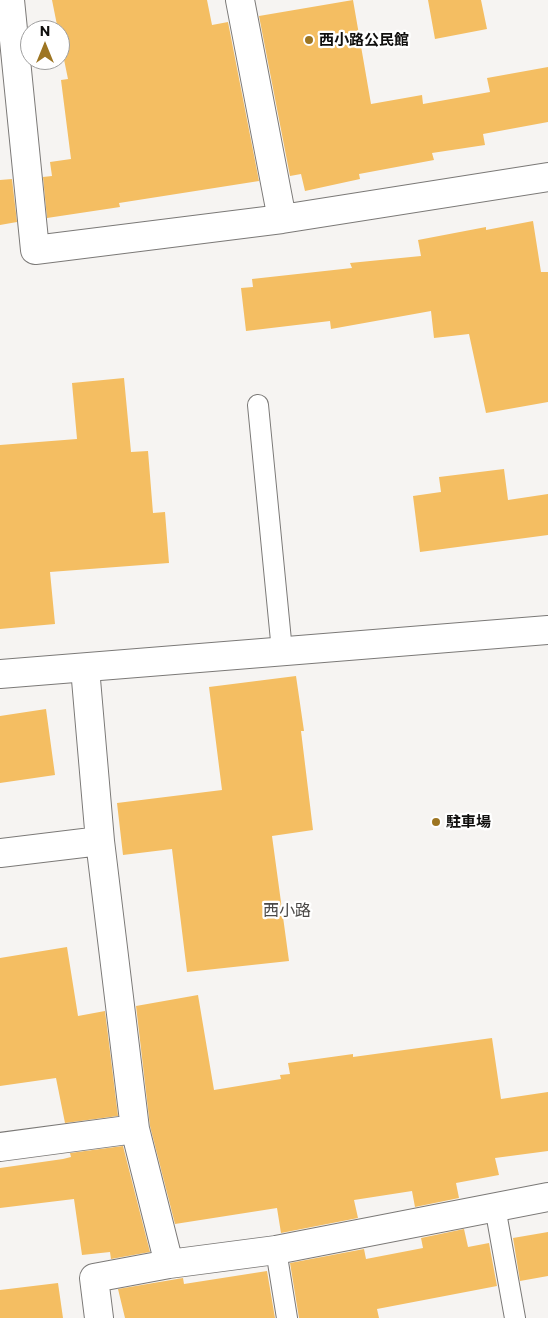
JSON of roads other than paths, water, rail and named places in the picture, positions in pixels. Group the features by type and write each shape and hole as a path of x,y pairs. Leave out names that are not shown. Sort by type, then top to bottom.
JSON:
{"street":[{"path":"10,0 35,250 282,219 548,177"},
{"path":"240,0 282,219"},
{"path":"0,674 548,630"},
{"path":"85,668 100,841 136,1129 170,1264"},
{"path":"0,853 100,841"},
{"path":"0,1147 136,1129"},
{"path":"99,1318 94,1278 170,1264 276,1250 548,1196"}],"lane":[{"path":"258,405 282,652"},
{"path":"495,1207 515,1318"},
{"path":"276,1250 287,1318"}],"place":[{"name":"西小路公民館","path":"309,40"},
{"name":"駐車場","path":"436,822"}],"district":[{"name":"西小路","path":"287,911"}]}
